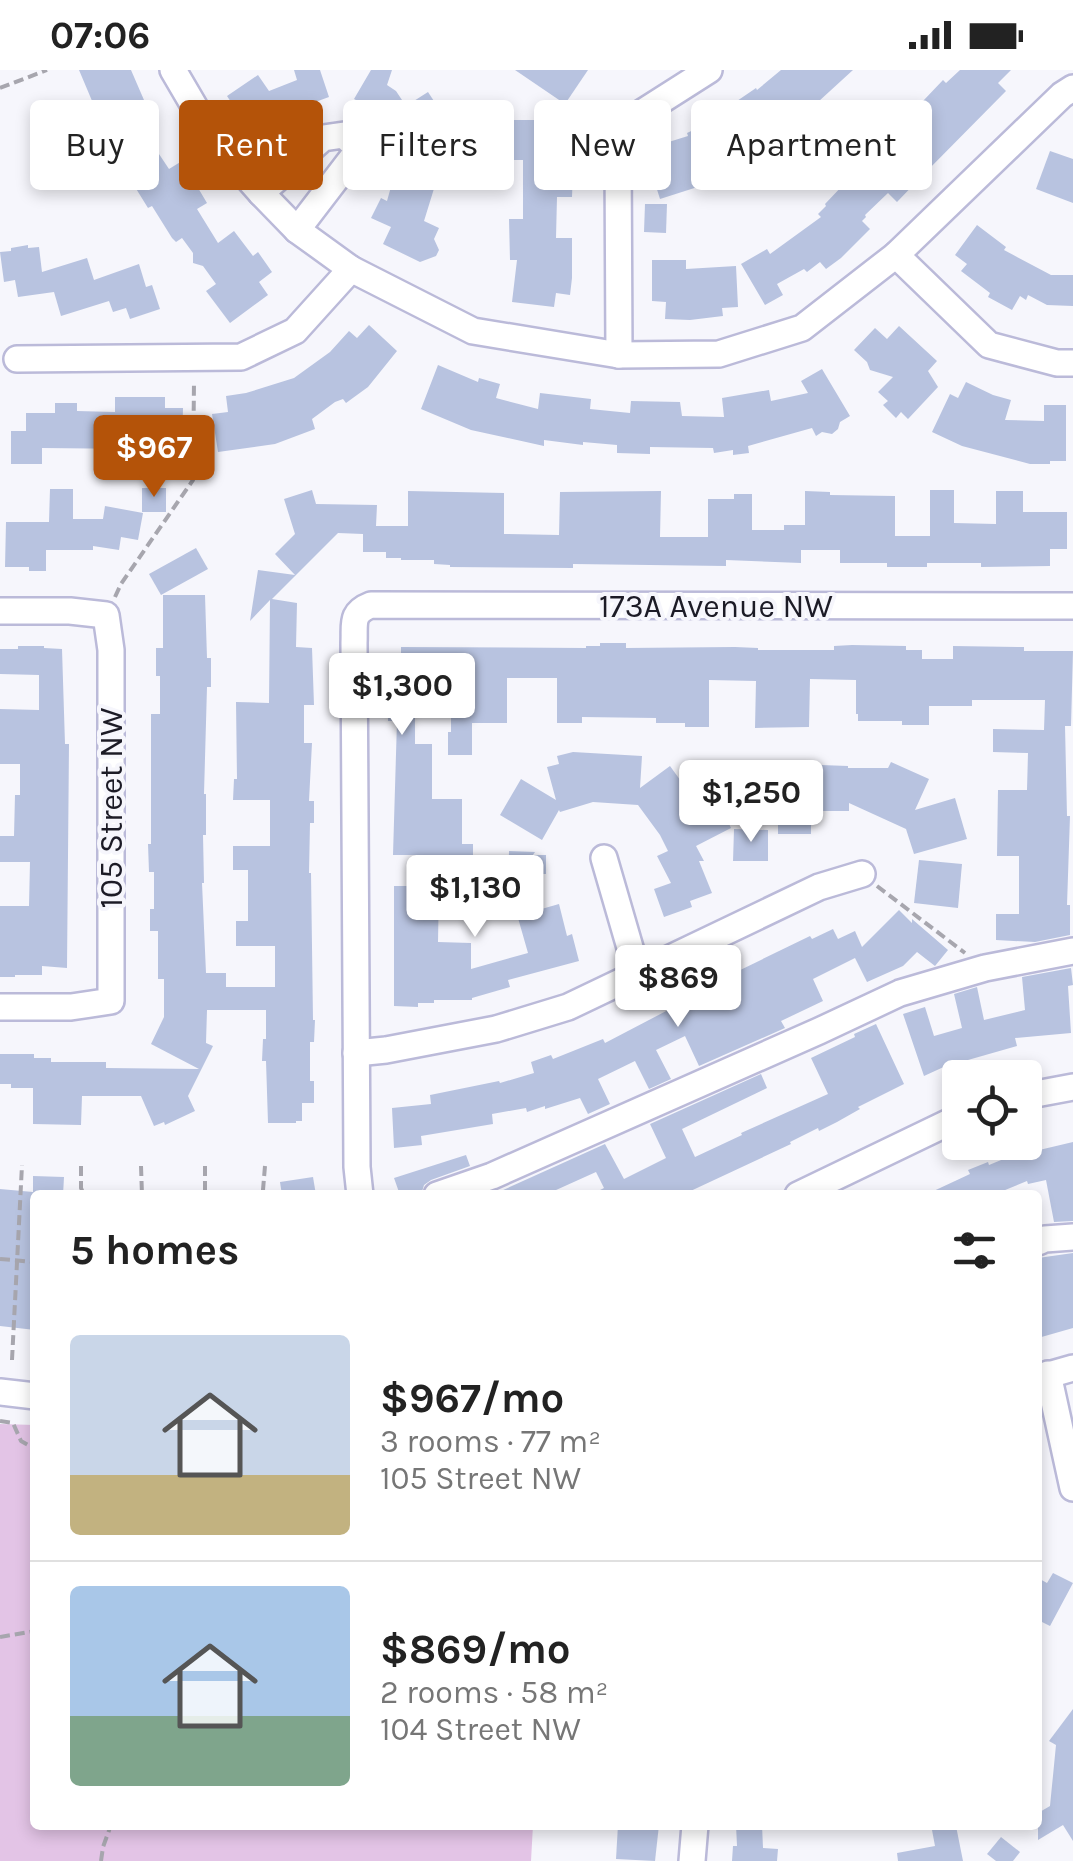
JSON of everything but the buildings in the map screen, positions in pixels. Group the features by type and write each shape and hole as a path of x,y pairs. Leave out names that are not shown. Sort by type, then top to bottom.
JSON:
{"street":[{"path":"173,70 214,140 261,193 298,230 351,268 473,331 620,355 718,354 802,328 896,255 1069,95"},
{"path":"620,355 618,151 632,119 709,70"},
{"path":"261,193 324,138 344,135 359,149 298,230"},
{"path":"896,255 989,345 1057,363 1073,363"},
{"path":"16,359 241,357 295,332 351,268"},
{"name":"173A Avenue NW","path":"356,1052 354,643 355,616 360,610 371,605 1073,606"},
{"path":"0,611 106,615"},
{"name":"105 Street NW","path":"0,1007 71,1007 111,1001 111,650 106,615"},
{"path":"604,858 630,951 642,972"},
{"path":"359,1190 356,1052 496,1029 568,1006 818,887 862,874"},
{"path":"451,1190 492,1176 900,992 984,968 1073,951"},
{"path":"1042,1093 1073,1087"},
{"path":"808,1190 942,1126"},
{"path":"1042,1240 1073,1236"},
{"path":"1053,1374 1073,1488"},
{"path":"0,1392 30,1395"},
{"path":"692,1861 694,1830"}],"path":[{"path":"0,88 48,70"},
{"path":"106,615 121,584 193,480 193,358"},
{"path":"862,874 984,968"},
{"path":"12,1360 22,1165"},
{"path":"82,1166 82,1190"},
{"path":"141,1166 142,1190"},
{"path":"204,1166 205,1190"},
{"path":"264,1190 265,1166"},
{"path":"0,1259 30,1262"},
{"path":"0,1421 13,1423 21,1441 30,1446"},
{"path":"0,1637 30,1632"},
{"path":"101,1861 109,1830"}],"shaded area":[{"path":"0,1424 30,1425 30,1830 533,1830 531,1861 0,1861"}]}
